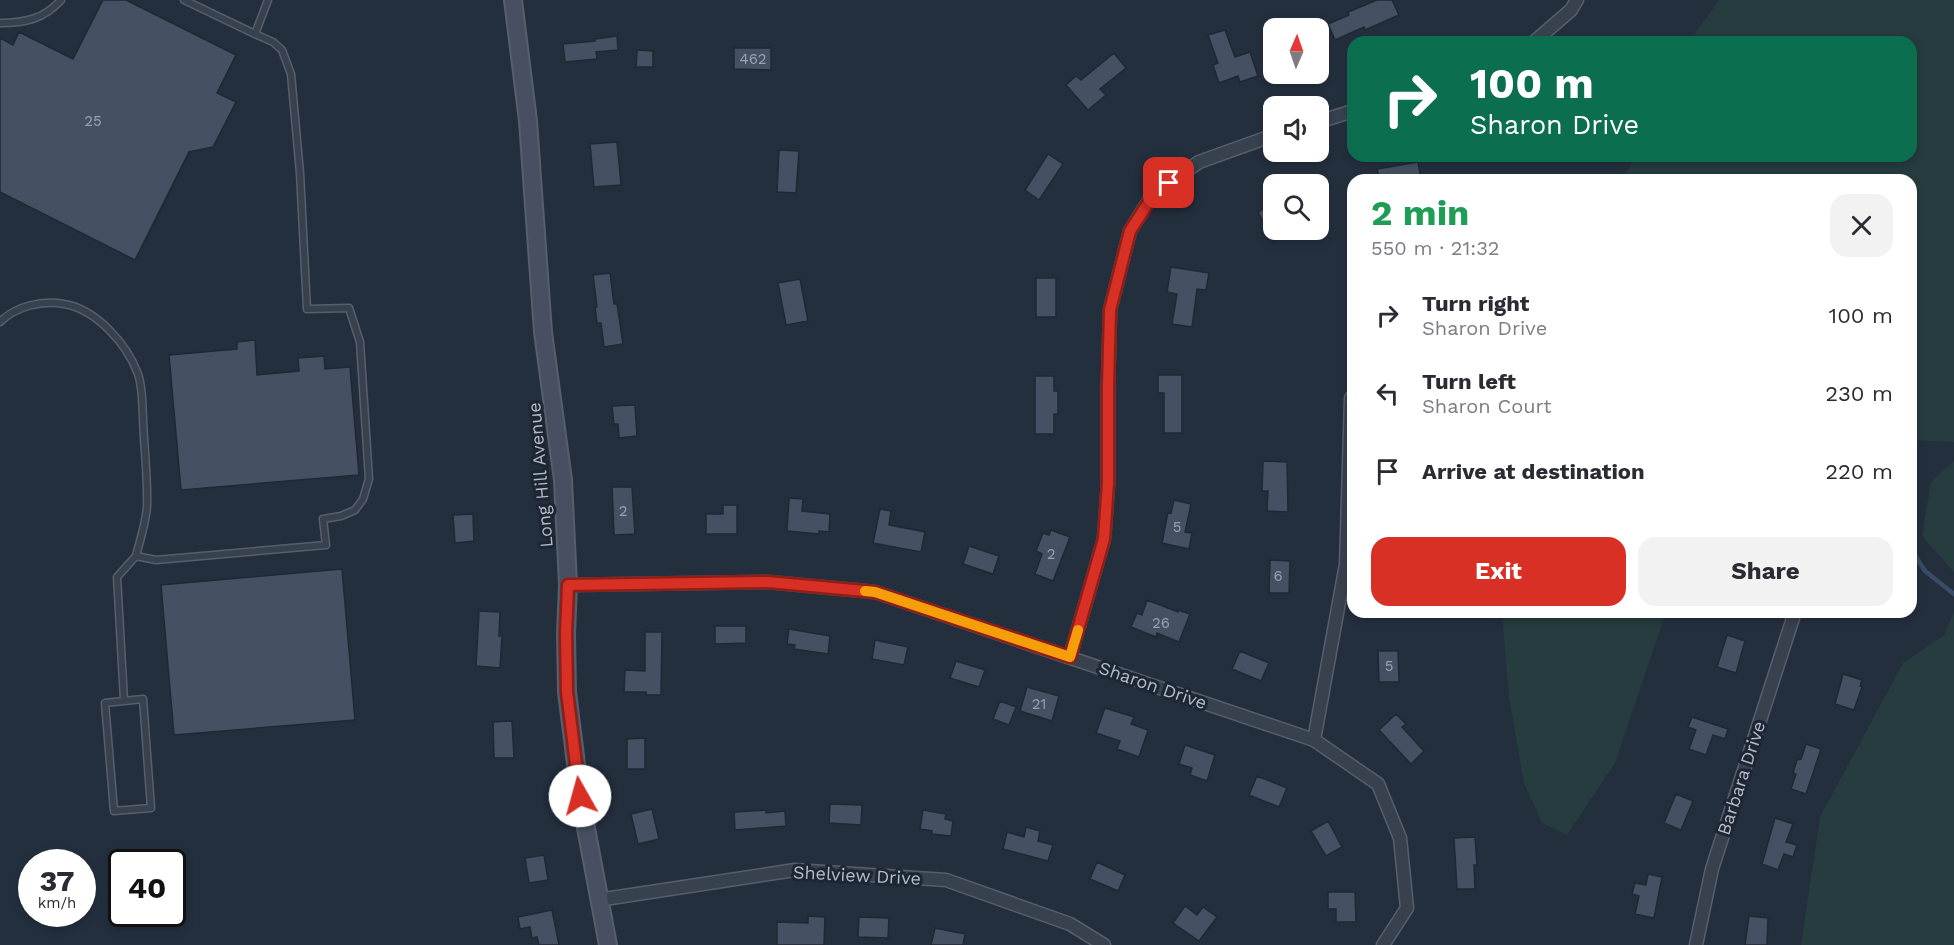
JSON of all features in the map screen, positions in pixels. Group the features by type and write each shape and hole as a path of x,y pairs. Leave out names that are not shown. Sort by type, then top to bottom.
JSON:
{"street":[{"name":"Long Hill Avenue","path":"513,0 528,121 543,332 563,480 568,585 567,692 580,796 608,945"},
{"path":"1541,36 1571,10 1577,0"},
{"path":"1329,119 1347,113"},
{"path":"1070,657 1104,539 1108,483 1110,310 1130,231 1154,194 1199,162 1263,139"},
{"path":"1314,740 1346,564 1347,536"},
{"name":"Sharon Drive","path":"568,585 768,582 875,592 1314,740 1378,784 1400,838 1407,908 1383,945"},
{"name":"Barbara Drive","path":"1696,945 1712,869 1793,618"},
{"name":"Shelview Drive","path":"598,900 795,870 946,880 1070,924 1104,945"}],"lane":[{"path":"0,24 35,19 46,14 61,0"},
{"path":"136,556 156,560 326,544 323,519 341,516 355,510 368,490 370,465 360,342 349,308 307,309 300,173 291,74 282,50 273,42 184,0"},
{"path":"255,34 268,0"},
{"path":"0,322 16,310 41,303 70,305 99,321 118,341 134,364 140,384 147,508 136,556 117,577 124,700"},
{"path":"143,699 151,808 114,811 105,703 124,700 143,699"}],"green space":[{"path":"1719,0 1954,0 1954,442 1917,440 1917,174 1625,174 1633,162 1917,162 1917,36 1693,36"},
{"path":"1954,461 1954,572 1922,536 1931,482"},
{"path":"1954,612 1954,945 1801,945 1820,817 1903,663 1944,635"},
{"path":"1502,618 1664,618 1615,763 1567,835 1542,823 1524,783 1509,698"}],"building":[{"path":"103,0 126,0 236,55 217,93 236,102 213,147 189,152 135,260 0,192 0,38 13,45 19,32 73,59"},
{"path":"1377,0 1392,0 1399,15 1335,40 1329,24 1349,15 1348,12"},
{"path":"1225,30 1235,57 1250,52 1258,76 1240,82 1238,76 1219,83 1213,65 1218,63 1208,35"},
{"path":"617,36 618,50 596,52 597,59 565,62 563,44"},
{"path":"734,48 771,48 771,70 734,69"},
{"path":"637,50 653,51 653,67 636,67"},
{"path":"1114,53 1126,68 1100,89 1106,95 1088,110 1066,85 1076,76 1081,80"},
{"path":"617,142 621,185 594,187 590,144"},
{"path":"779,150 799,151 796,193 777,192"},
{"path":"1048,154 1063,164 1039,200 1025,190"},
{"path":"1418,162 1420,174 1378,174 1377,169"},
{"path":"1263,209 1263,221 1258,212"},
{"path":"1171,267 1209,273 1206,290 1197,289 1192,327 1172,324 1177,294 1167,292"},
{"path":"610,273 623,344 604,347 601,323 597,323 593,275"},
{"path":"1036,278 1056,278 1056,317 1036,317"},
{"path":"800,279 808,321 786,325 778,283"},
{"path":"255,340 257,375 299,371 298,358 324,356 325,369 350,367 359,475 181,490 169,355 237,349 237,342"},
{"path":"1158,375 1182,375 1182,433 1164,433 1164,393 1158,393"},
{"path":"1035,376 1054,376 1054,391 1058,391 1058,414 1054,414 1054,434 1035,434"},
{"path":"635,405 637,436 619,438 618,424 614,424 612,406"},
{"path":"1263,461 1287,462 1288,512 1267,511 1268,491 1262,491"},
{"path":"612,487 632,487 635,534 614,535"},
{"path":"789,498 803,499 802,511 830,514 829,532 819,531 819,534 787,531"},
{"path":"1174,500 1191,504 1185,532 1192,533 1189,549 1162,543 1168,512 1171,513"},
{"path":"723,505 737,505 737,534 706,534 706,514 723,514"},
{"path":"880,509 891,511 889,525 925,532 921,552 873,543"},
{"path":"473,514 474,541 455,543 453,515"},
{"path":"1051,530 1070,537 1053,581 1035,574 1042,554 1036,551 1043,533 1049,535"},
{"path":"969,546 999,556 993,574 963,564"},
{"path":"1270,560 1290,561 1289,593 1269,593"},
{"path":"342,569 355,720 174,735 161,585"},
{"path":"1147,600 1178,612 1178,610 1190,614 1179,642 1157,633 1156,637 1131,627 1137,613 1142,615"},
{"path":"479,611 500,612 499,636 502,636 500,668 476,666"},
{"path":"715,626 746,626 746,643 715,644"},
{"path":"789,629 830,636 828,654 794,649 795,645 787,644"},
{"path":"645,632 662,632 661,695 624,692 625,670 645,671"},
{"path":"1727,635 1745,641 1736,673 1717,667"},
{"path":"875,640 908,647 904,665 872,659"},
{"path":"1240,651 1269,663 1261,681 1232,669"},
{"path":"1378,651 1398,651 1399,682 1379,682"},
{"path":"956,661 985,670 979,687 950,678"},
{"path":"1843,674 1862,680 1860,686 1862,687 1854,710 1835,704"},
{"path":"1027,687 1059,696 1052,721 1020,711"},
{"path":"1000,701 1016,707 1009,725 993,719"},
{"path":"1105,708 1134,717 1131,724 1148,730 1139,757 1117,749 1120,741 1096,733"},
{"path":"1396,714 1406,724 1402,727 1424,751 1411,764 1379,730"},
{"path":"1692,717 1728,729 1725,739 1713,735 1706,755 1689,749 1696,730 1688,727"},
{"path":"512,721 514,758 494,758 493,722"},
{"path":"645,738 645,769 627,769 627,739"},
{"path":"1806,744 1821,749 1806,794 1791,789 1796,774 1793,773 1797,760 1801,759"},
{"path":"1185,745 1215,755 1207,781 1190,775 1192,768 1179,764"},
{"path":"1257,776 1287,788 1279,807 1249,795"},
{"path":"1676,794 1693,801 1681,830 1664,823"},
{"path":"830,804 862,805 861,825 829,823"},
{"path":"652,809 659,839 638,844 631,814"},
{"path":"766,810 766,813 785,811 786,826 735,830 734,812"},
{"path":"923,810 946,814 945,819 953,821 951,836 932,834 932,831 920,829"},
{"path":"1775,818 1793,824 1786,842 1797,845 1793,857 1784,854 1778,870 1762,864"},
{"path":"1328,821 1342,847 1326,856 1311,831"},
{"path":"1026,827 1040,831 1038,841 1053,845 1048,861 1003,849 1007,832 1024,837"},
{"path":"1475,837 1477,865 1474,865 1475,889 1457,889 1454,838"},
{"path":"544,855 548,880 529,883 525,858"},
{"path":"1097,862 1125,875 1118,891 1090,879"},
{"path":"1648,874 1662,877 1654,918 1635,914 1639,896 1632,894 1635,883 1646,885"},
{"path":"1328,892 1355,892 1356,922 1336,922 1336,909 1328,909"},
{"path":"1185,906 1197,915 1203,907 1217,917 1199,941 1173,923"},
{"path":"552,910 559,945 539,945 537,937 532,938 530,927 520,929 518,917"},
{"path":"808,916 825,917 824,945 777,945 777,922 808,923"},
{"path":"1749,916 1768,918 1767,945 1745,945"},
{"path":"859,917 889,918 888,938 858,937"},
{"path":"935,928 965,934 963,945 931,945"}],"waterway":[{"path":"1917,558 1925,571 1954,594"}],"slow traffic":[{"path":"865,591 875,592 1070,657 1078,630"}],"route":[{"path":"580,796 567,692 568,585 768,582 875,592 1070,657 1104,539 1108,483 1110,310 1130,231 1154,194 1169,183"}]}
